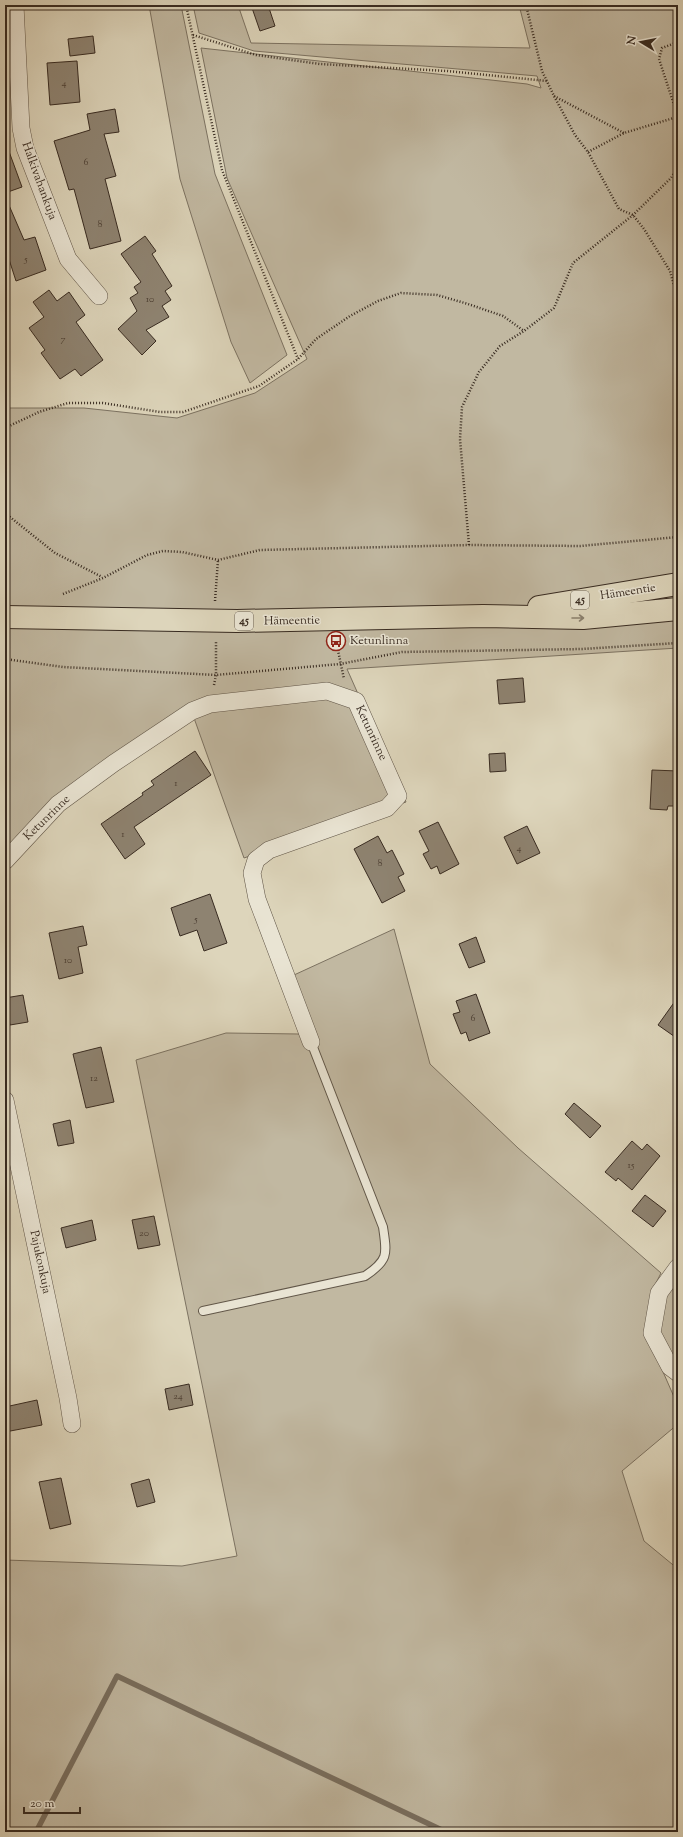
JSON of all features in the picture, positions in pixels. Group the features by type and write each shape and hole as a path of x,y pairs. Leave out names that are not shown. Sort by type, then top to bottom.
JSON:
{"main road":[{"name":"Hämeentie","path":"483,616 678,584"},
{"name":"Hämeentie","path":"5,617 237,621 483,616 583,618 678,609"}],"street":[{"name":"Halkivahankuja","path":"15,5 21,128 25,148 68,259 99,296"},
{"name":"Ketunrinne","path":"5,861 58,804 114,763 186,716 210,704 327,691 356,701 398,796 387,808 269,850 256,860 252,873 257,899 311,1042"},
{"name":"Pajukonkuja","path":"5,1100 68,1398 72,1424"},
{"path":"678,1267 659,1293 652,1333 670,1367 678,1373"}],"lane":[{"path":"203,1311 365,1276 380,1266 386,1251 382,1227 311,1042"}],"path":[{"path":"186,5 222,170 298,359"},
{"path":"526,5 542,71 554,96 575,135 588,152 619,209 633,215 644,229 670,271 678,300"},
{"path":"193,35 256,55 313,63 447,71 547,81"},
{"path":"588,152 624,133 678,117 659,59 662,48 678,42"},
{"path":"554,96 624,133"},
{"path":"469,545 460,439 462,407 479,372 500,346 524,332 554,308 573,263 633,215 671,178 678,167"},
{"path":"5,428 39,412 68,403 103,403 160,412 183,412 259,386 298,359 316,339 350,316 378,301 402,293 437,295 468,304 503,316 524,332"},
{"path":"5,513 55,553 102,578"},
{"path":"63,594 102,578 147,555 163,551 182,552 218,560 260,550 469,545 580,546 678,537"},
{"path":"215,601 218,560"},
{"path":"210,704 216,674 216,638"},
{"path":"336,641 349,699"},
{"path":"5,659 63,667 216,674 340,664 402,652 582,649 678,643"}],"shaded area":[{"path":"149,5 181,5 215,174 287,355 250,383 231,342 180,179"},
{"path":"193,5 238,5 251,43 530,48 519,5 678,5 678,648 347,669 406,802 244,858 194,718 76,795 5,866 5,408 84,408 177,418 255,393 307,359 227,178 201,48 527,84 541,88 537,76 254,51 199,33"},
{"path":"394,929 430,1064 518,1148 661,1273 651,1293 646,1333 678,1406 678,1424 622,1471 644,1541 678,1569 678,1832 5,1832 5,1560 182,1566 237,1556 136,1060 226,1033 299,1034 294,975"},
{"path":"678,1278 678,1364 658,1330 665,1295"}],"building":[{"path":"251,5 268,5 275,26 260,31"},
{"path":"93,36 95,53 70,56 68,39"},
{"path":"77,61 80,102 50,105 47,63"},
{"path":"115,109 119,132 104,134 116,176 105,179 121,241 90,249 74,189 69,190 54,141 90,130 87,114"},
{"path":"5,146 7,146 22,187 5,193"},
{"path":"5,196 24,240 35,237 46,270 16,281 5,247"},
{"path":"145,236 156,251 152,254 172,286 165,291 171,300 162,306 169,317 146,330 156,341 142,355 118,329 137,311 130,298 138,293 134,287 141,282 121,254"},
{"path":"49,290 57,301 69,292 85,315 76,322 103,360 81,376 75,369 60,379 41,353 45,350 29,328 44,317 33,302"},
{"path":"523,678 525,702 499,704 497,680"},
{"path":"195,751 211,775 134,827 145,844 125,859 101,824 143,795 142,793 154,785 151,781"},
{"path":"505,753 506,771 490,772 489,754"},
{"path":"652,770 678,771 678,806 668,806 667,810 650,809"},
{"path":"438,822 459,864 440,874 437,866 431,869 423,854 429,851 419,831"},
{"path":"527,826 540,853 517,864 504,837"},
{"path":"378,836 387,853 392,850 404,874 398,877 405,891 382,903 354,849"},
{"path":"210,894 227,943 204,951 197,930 180,936 171,908"},
{"path":"83,926 87,945 78,947 83,973 59,979 49,933"},
{"path":"476,937 485,962 469,968 459,944"},
{"path":"476,994 490,1033 469,1041 466,1032 461,1034 453,1014 460,1012 456,1001"},
{"path":"23,995 28,1022 10,1025 5,998"},
{"path":"678,997 678,1039 658,1025"},
{"path":"101,1047 114,1102 86,1108 73,1054"},
{"path":"574,1103 601,1126 590,1138 565,1114"},
{"path":"70,1120 74,1143 58,1146 53,1124"},
{"path":"632,1141 642,1150 647,1144 660,1156 632,1190 618,1178 616,1181 605,1172"},
{"path":"645,1195 666,1211 653,1227 632,1211"},
{"path":"154,1216 160,1245 138,1249 132,1220"},
{"path":"92,1220 96,1240 66,1248 61,1228"},
{"path":"189,1384 193,1405 169,1410 165,1389"},
{"path":"37,1400 42,1425 5,1432 5,1407"},
{"path":"61,1478 71,1524 50,1529 39,1482"},
{"path":"149,1479 155,1502 137,1507 131,1484"}],"waterway":[{"path":"36,1832 117,1676 446,1832"}],"place":[{"name":"Ketunlinna","path":"336,641"}]}
